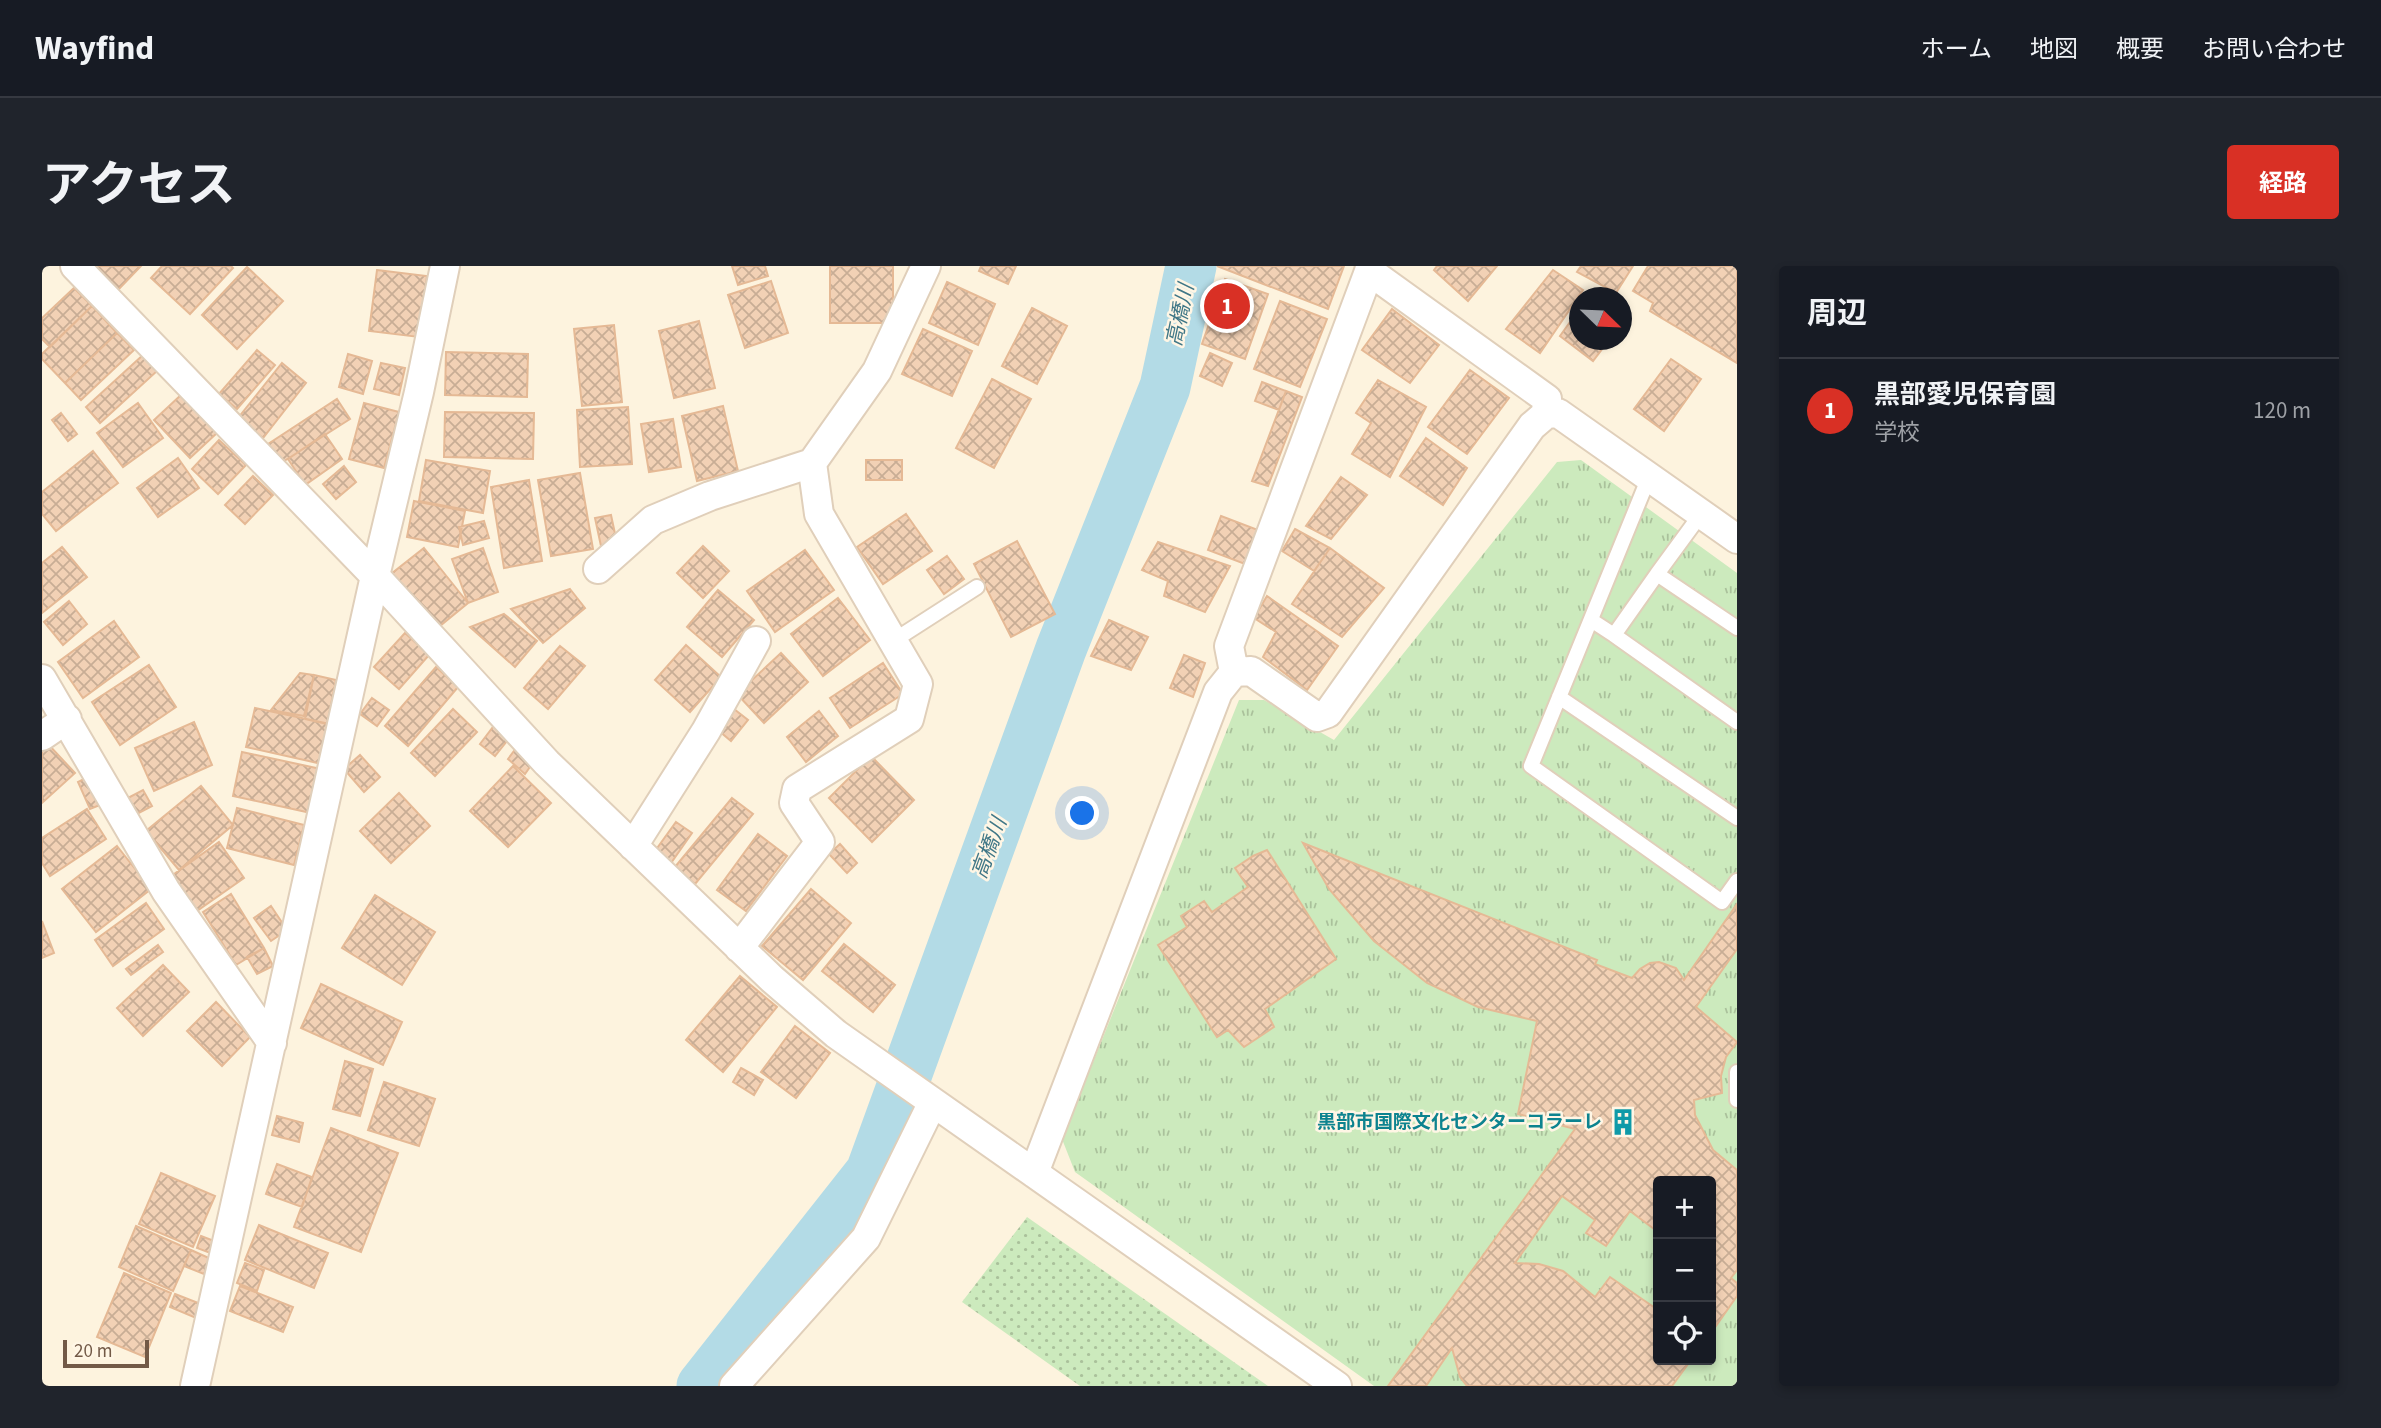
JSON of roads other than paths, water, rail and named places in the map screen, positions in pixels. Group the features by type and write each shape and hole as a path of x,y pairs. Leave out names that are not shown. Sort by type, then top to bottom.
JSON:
{"street":[{"path":"75,266 375,576 547,764 739,948 836,1034 1337,1386"},
{"path":"194,1386 375,576 419,392 445,266"},
{"path":"598,569 653,520 710,496 812,463 877,371 926,266"},
{"path":"1234,672 1229,646 1370,268 1547,399 1546,414"},
{"path":"1034,1173 1218,692 1234,672 1251,671 1317,717 1328,713 1532,426 1546,414 1558,413 1737,539"},
{"path":"739,948 820,842 794,803 797,789 909,719 918,684 819,514 812,463"},
{"path":"633,846 706,731 756,640"},
{"path":"42,679 166,891 272,1043"},
{"path":"42,736 67,719"},
{"path":"734,1386 866,1238 933,1102"}],"lane":[{"path":"1649,477 1531,766 1722,902 1737,881"},
{"path":"1614,635 1701,513"},
{"path":"1657,574 1737,628"},
{"path":"893,641 977,587"},
{"path":"1591,620 1737,722"},
{"path":"1559,697 1737,818"},
{"path":"1737,1072 1737,1100"}],"waterway":[{"name":"高橋川","path":"702,1386 871,1172 1061,649 1165,387 1191,266"}],"place":[{"name":"黒部愛児保育園","path":"1227,306"},
{"name":"黒部市国際文化センターコラーレ","path":"1623,1122"}]}
